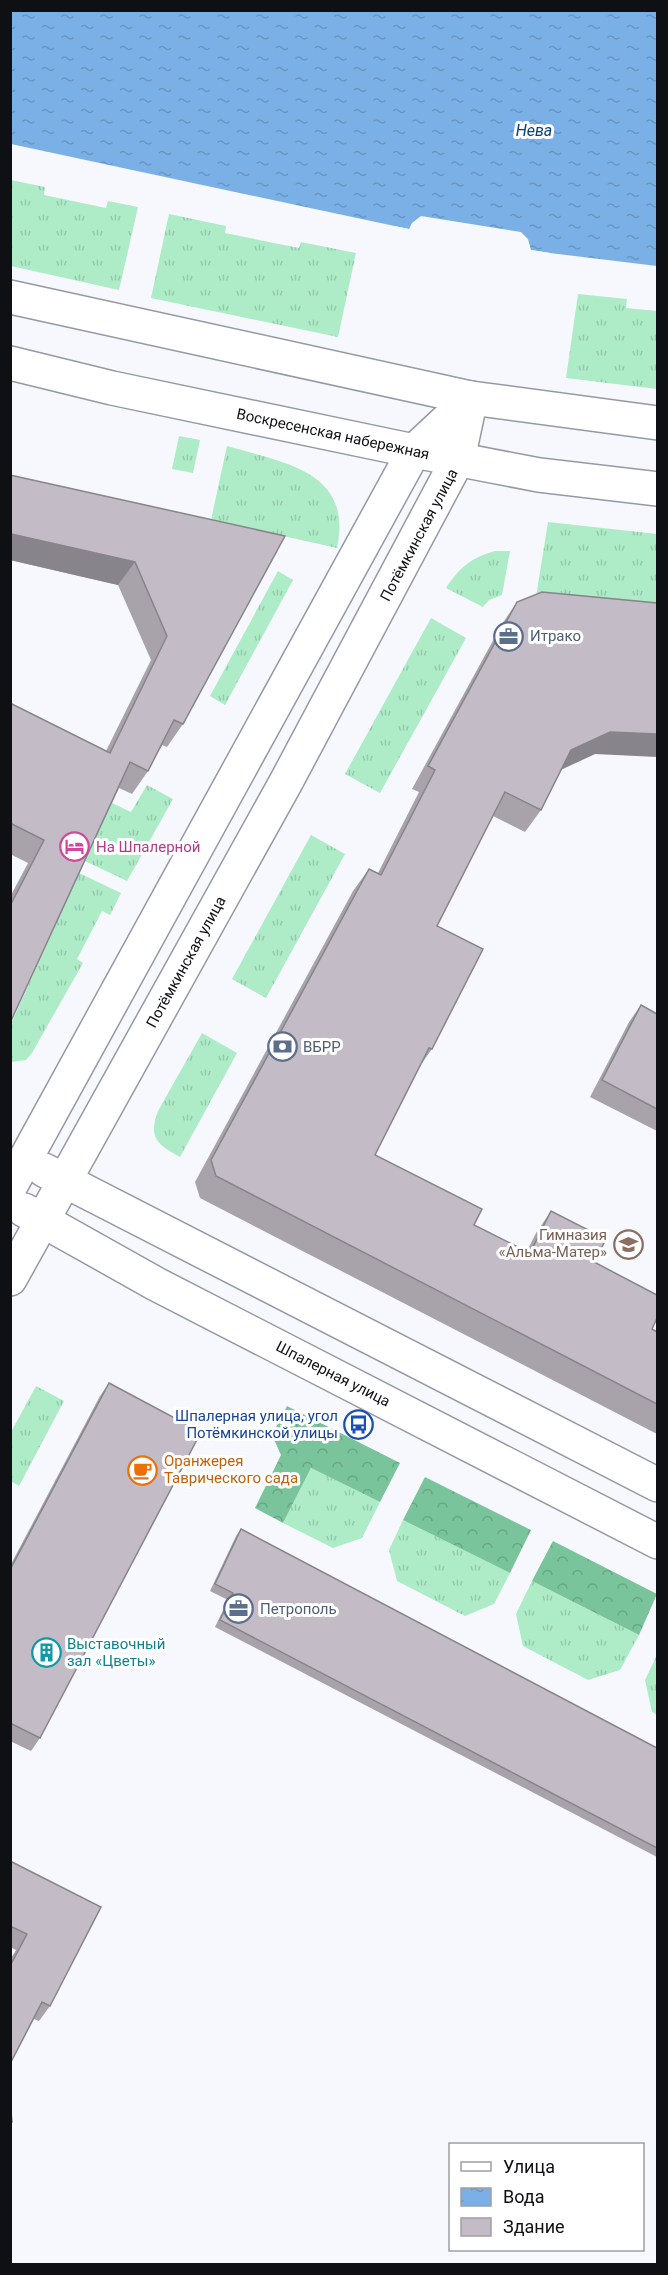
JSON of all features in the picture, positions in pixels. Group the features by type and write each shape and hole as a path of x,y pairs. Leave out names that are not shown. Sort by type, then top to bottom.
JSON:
{"street":[{"path":"10,297 471,398 657,423"},
{"name":"Воскресенская набережная","path":"10,363 112,388 414,451 539,475 657,489"},
{"path":"471,398 414,451 15,1167 64,1181 657,1485"},
{"name":"Потёмкинская улица","path":"10,1279 286,782 459,459 471,398"},
{"name":"Шпалерная улица","path":"10,1203 156,1284 657,1542"}],"green space":[{"path":"11,180 45,187 44,195 106,208 108,201 138,207 119,290 11,266"},
{"path":"169,214 226,226 225,233 299,248 301,242 356,253 338,337 151,298"},
{"path":"578,294 627,299 626,308 657,311 657,389 566,378"},
{"path":"179,436 200,440 193,473 172,469"},
{"path":"227,446 292,465 310,474 325,486 335,502 339,522 337,548 211,520"},
{"path":"548,522 657,534 657,608 536,597"},
{"path":"495,551 510,551 502,595 489,600 483,607 446,588 467,564 479,556"},
{"path":"278,571 293,580 225,705 210,696"},
{"path":"431,618 466,638 380,793 345,774"},
{"path":"147,785 173,799 127,881 85,861 112,803 131,812"},
{"path":"311,835 345,854 266,998 232,979"},
{"path":"79,873 121,893 110,915 102,911 77,959 83,963 32,1053 26,1060 11,1062 11,1024"},
{"path":"202,1033 237,1053 180,1157 160,1144 155,1134 155,1120"},
{"path":"36,1386 64,1401 19,1486 11,1481 11,1432"},
{"path":"287,1406 400,1463 380,1502 311,1468 283,1523 255,1508 281,1455 272,1435"},
{"path":"311,1468 380,1502 362,1538 333,1548 283,1523"},
{"path":"425,1477 531,1530 510,1573 403,1520"},
{"path":"403,1520 510,1573 494,1604 465,1616 397,1581 389,1550"},
{"path":"553,1541 657,1594 639,1635 532,1581"},
{"path":"532,1581 639,1635 620,1670 588,1680 523,1646 516,1614"},
{"path":"657,1655 657,1715 652,1712 645,1680"}],"water":[{"name":"Нева","path":"11,11 657,11 657,266 550,253 432,234 11,144"}],"pier":[{"path":"421,216 521,232 528,239 531,250 550,253 549,256 394,229 394,226 409,229 412,223"}],"building":[{"path":"10,475 285,536 183,724 174,720 148,771 130,762 10,1023 10,906 44,840 10,823 10,703 110,753 167,636 135,562 12,534 10,539"},
{"path":"542,592 657,603 657,734 610,732 571,750 541,810 505,792 437,926 483,949 432,1049 429,1048 375,1155 482,1209 474,1225 530,1253 551,1211 606,1239 594,1262 657,1295 657,1318 652,1329 657,1332 657,1404 216,1176 211,1160 369,869 381,875 435,770 428,766 517,602"},
{"path":"641,1005 657,1014 657,1109 602,1080"},
{"name":"Выставочный зал «Цветы»","path":"109,1383 201,1432 40,1738 10,1723 10,1570"},
{"path":"241,1529 657,1748 657,1848 220,1620 233,1593 215,1584"},
{"path":"10,1861 101,1907 50,2006 42,2002 10,2064 10,1966 27,1934 10,1926"}],"place":[{"name":"Итрако","path":"509,636"},
{"name":"На Шпалерной","path":"75,847"},
{"name":"ВБРР","path":"282,1047"},
{"name":"Гимназия «Альма-Матер»","path":"628,1244"},
{"name":"Шпалерная улица, угол Потёмкинской улицы","path":"359,1425"},
{"name":"Оранжерея Таврического сада","path":"143,1470"},
{"name":"Петрополь","path":"239,1609"},
{"name":"Выставочный зал «Цветы»","path":"46,1653"}]}
